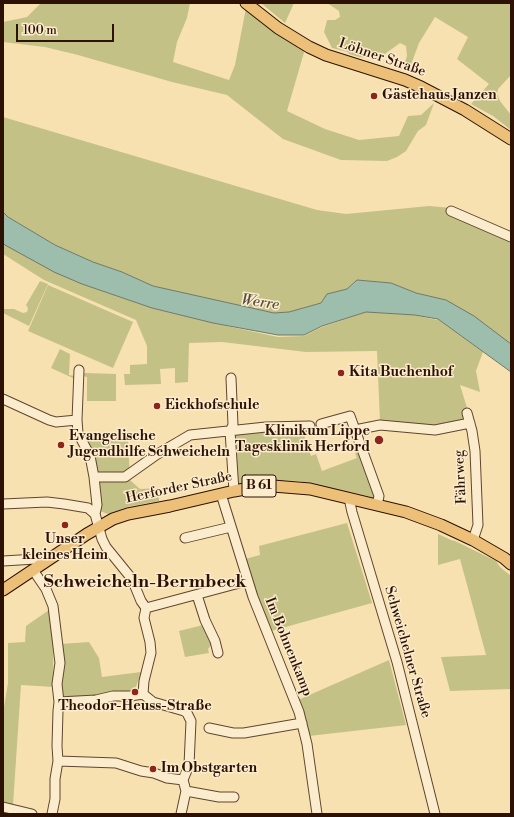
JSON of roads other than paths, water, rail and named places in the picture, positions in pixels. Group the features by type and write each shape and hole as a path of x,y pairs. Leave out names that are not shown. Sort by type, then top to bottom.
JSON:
{"main road":[{"name":"Löhner Straße","path":"246,3 289,35 309,47 333,57 405,80 421,87 465,110 511,139"},
{"name":"Herforder Straße","path":"3,590 99,526 113,519 128,514 234,491 273,486 291,486 349,498 378,501 441,525 473,540 504,558 511,564"}],"street":[{"path":"451,211 511,237"},
{"path":"79,370 77,420 78,433 90,456 97,505 95,514 102,539 106,547 132,579 141,601 146,608 144,618 151,653 144,680 143,694"},
{"path":"231,378 233,425 230,430 234,491"},
{"path":"3,399 56,422 77,420"},
{"name":"Fährweg","path":"467,413 475,451 478,525 473,540"},
{"path":"321,424 350,416 378,501"},
{"path":"355,430 380,425 435,430 470,423"},
{"path":"94,478 125,477 156,455 190,435 266,427 310,426"},
{"name":"Im Bohnenkamp","path":"221,494 247,581 295,701 302,723 307,744 317,814"},
{"name":"Schweichelner Straße","path":"349,498 398,662 435,814"},
{"path":"3,504 47,502 88,508 95,514"},
{"path":"185,538 231,527"},
{"path":"3,561 36,559 53,606 60,663 57,684 59,702 57,746 58,761 55,779 55,799 52,814"},
{"path":"146,608 247,581"},
{"path":"197,595 205,620 215,641 218,653"},
{"path":"59,702 96,700 113,696 143,694 153,702 184,710 190,717 192,725 189,764 183,780 186,791 181,814"},
{"path":"209,728 234,733 244,733 302,723"},
{"path":"58,761 116,763 167,778 183,780"},
{"path":"186,791 219,797 234,797"},
{"path":"3,807 32,814"}],"place":[{"name":"Gästehaus Janzen","path":"374,96"},
{"name":"Kita Buchenhof","path":"341,373"},
{"name":"Eickhofschule","path":"157,406"},
{"name":"Klinikum Lippe Tagesklinik Herford","path":"379,440"},
{"name":"Evangelische Jugendhilfe Schweicheln","path":"61,445"},
{"name":"Unser kleines Heim","path":"65,525"},
{"name":"Theodor-Heuss-Straße","path":"135,692"},
{"name":"Im Obstgarten","path":"153,769"}],"district":[{"name":"Schweicheln-Bermbeck","path":"145,583"}],"water label":[{"name":"Werre","path":"260,303"}]}
